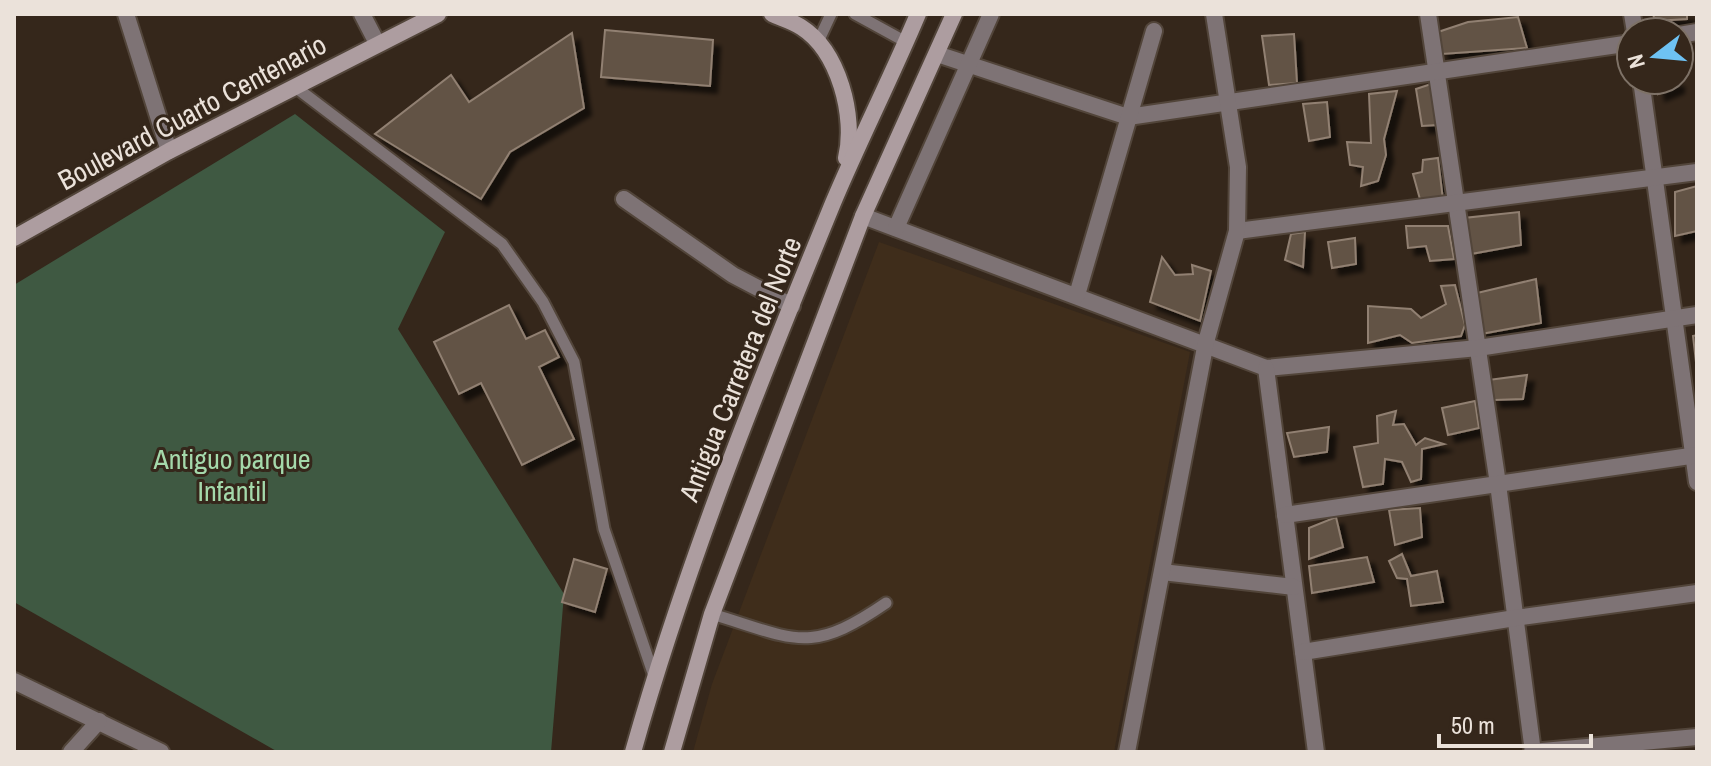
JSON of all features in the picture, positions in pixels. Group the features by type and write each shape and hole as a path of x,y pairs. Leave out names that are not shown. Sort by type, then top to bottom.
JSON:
{"main road":[{"name":"Boulevard Cuarto Centenario","path":"14,238 169,151 438,14"},
{"path":"772,14 802,27 818,42 839,79 849,108 851,136 834,200"},
{"name":"Antigua Carretera del Norte","path":"633,752 654,676 723,476 834,200 918,14"},
{"name":"Antigua Carretera del Norte","path":"672,752 712,614 863,216 954,14"}],"street":[{"path":"126,14 169,151"},
{"path":"362,14 377,43"},
{"path":"896,228 991,14"},
{"path":"1127,752 1206,342 1237,231 1238,167 1214,14"},
{"path":"1428,14 1498,484 1533,752 1697,737"},
{"path":"1077,295 1154,31"},
{"path":"937,54 1128,117 1615,45"},
{"path":"1643,96 1697,482"},
{"path":"1237,231 1697,172"},
{"path":"624,199 733,275 792,306"},
{"path":"863,216 1206,342 1266,368 1478,348 1697,315"},
{"path":"1266,368 1316,752"},
{"path":"1285,515 1695,455"},
{"path":"1162,572 1294,587"},
{"path":"1303,652 1697,593"},
{"path":"14,681 161,752"},
{"path":"71,752 99,721"}],"lane":[{"path":"818,42 831,14"},
{"path":"855,14 906,42"},
{"path":"294,86 502,244 543,302 574,362 604,529 654,676"},
{"path":"712,614 794,639 825,638 849,628 886,603"}],"shaded area":[{"path":"879,242 1190,352 1114,752 693,752 712,684"}],"green space":[{"name":"Antiguo parque Infantil","path":"295,114 445,232 398,329 564,594 551,752 278,752 14,602 14,285"}],"building":[{"path":"1653,14 1687,14 1687,16"},
{"path":"1518,17 1527,48 1442,54 1438,32 1468,22"},
{"path":"605,30 713,40 710,86 601,77"},
{"path":"572,33 584,108 510,152 481,199 375,134 451,75 469,102"},
{"path":"1294,34 1297,83 1269,85 1262,36"},
{"path":"1431,84 1437,125 1422,126 1416,89"},
{"path":"1397,91 1384,139 1386,155 1378,181 1361,186 1363,167 1350,165 1347,142 1371,143 1369,94"},
{"path":"1327,102 1330,137 1309,141 1303,104"},
{"path":"1438,158 1443,200 1421,203 1413,174 1422,172 1423,160"},
{"path":"1697,186 1697,231 1675,236 1675,192"},
{"path":"1519,212 1521,245 1471,254 1464,218"},
{"path":"1406,226 1448,226 1454,259 1430,261 1426,246 1408,248"},
{"path":"1305,232 1303,267 1285,260 1291,234"},
{"path":"1355,238 1356,264 1332,268 1328,242"},
{"path":"1162,257 1175,275 1193,274 1192,265 1211,271 1200,321 1150,302"},
{"path":"1536,279 1541,323 1481,334 1477,293"},
{"path":"1455,285 1465,325 1461,336 1412,343 1400,335 1368,343 1368,306 1411,309 1421,318 1446,304 1441,286"},
{"path":"509,305 526,339 545,330 559,357 539,367 574,439 522,465 481,383 459,394 434,342"},
{"path":"1697,335 1697,371 1693,336"},
{"path":"1527,375 1523,399 1494,400 1488,380"},
{"path":"1475,401 1479,428 1448,435 1442,408"},
{"path":"1396,411 1393,425 1404,424 1416,445 1425,438 1444,444 1422,449 1421,479 1411,482 1402,462 1385,459 1383,484 1363,487 1354,447 1378,443 1377,416"},
{"path":"1329,427 1327,452 1294,457 1287,433"},
{"path":"1420,508 1422,537 1395,545 1389,510"},
{"path":"1336,517 1343,547 1309,559 1309,528"},
{"path":"1402,554 1411,576 1437,571 1443,602 1411,606 1407,579 1397,578 1389,561"},
{"path":"1367,557 1374,582 1312,593 1309,566"},
{"path":"574,559 607,569 595,612 562,602"}]}
